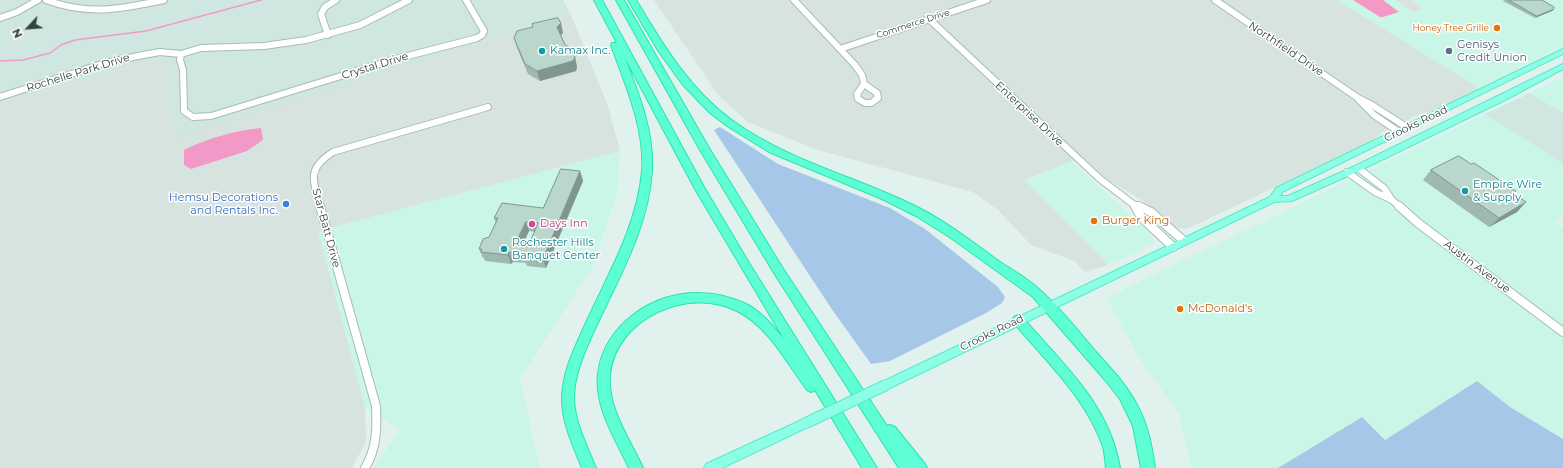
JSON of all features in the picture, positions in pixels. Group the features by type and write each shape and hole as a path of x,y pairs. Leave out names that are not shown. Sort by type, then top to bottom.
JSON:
{"highway":[{"path":"620,0 705,150 778,270 907,468"},
{"path":"632,0 682,79 709,108 730,125 753,140 790,158 897,202 925,216 1028,287 1048,306 1115,382 1129,402 1142,432 1148,468"},
{"path":"599,2 700,189 745,266 870,468"},
{"path":"589,468 572,424 569,411 569,388 578,354 634,229 641,205 647,170 646,140 642,120 599,2"},
{"path":"636,468 614,420 606,394 604,374 609,355 613,345 624,329 639,316 667,302 687,298 722,300 740,307 756,317 772,334 852,440"},
{"path":"1018,320 1092,409 1104,430 1113,468"},
{"path":"849,380 920,468"}],"main road":[{"name":"Crooks Road","path":"1273,200 1279,190 1563,51"},
{"name":"Crooks Road","path":"710,468 886,385 1173,246 1273,200 1289,199 1358,168 1563,66"},
{"path":"1530,67 1529,73 1538,79"},
{"path":"1443,110 1442,116 1451,123"},
{"path":"1408,128 1414,134 1412,142"},
{"path":"1346,158 1342,166 1347,172"}],"street":[{"path":"0,18 17,12 38,0"},
{"path":"46,0 66,7 90,10 164,0"},
{"path":"328,35 320,16 325,7 336,0"},
{"name":"Rochelle Park Drive","path":"0,96 104,63 126,58 160,52 181,54 200,48 264,46 306,40 328,35 360,25 409,0"},
{"name":"Crystal Drive","path":"181,54 180,60 183,70 184,110 187,114 200,117 211,116 403,57 477,38 482,35 484,31 466,0"},
{"path":"794,0 862,75 864,84"},
{"name":"Commerce Drive","path":"840,49 987,0"},
{"name":"Northfield Drive","path":"1215,0 1358,98 1372,105 1408,128"},
{"name":"Enterprise Drive","path":"929,19 1109,186 1133,204 1151,212 1184,241"},
{"name":"Northfield Drive","path":"1358,98 1374,115 1399,132"},
{"name":"Star-Batt Drive","path":"365,468 370,461 376,444 376,406 315,187 314,170 323,158 333,152 488,107"},
{"name":"Austin Avenue","path":"1358,168 1384,188 1392,200 1418,222 1563,332"},
{"name":"Austin Avenue","path":"1347,172 1374,192 1392,200"},
{"name":"Enterprise Drive","path":"1133,204 1140,217 1173,246"}],"shaded area":[{"path":"0,0 563,0 571,15 174,138 163,57 0,104"},
{"path":"654,0 1337,0 1479,88 1436,110 1415,116 1383,132 1368,143 1187,229 1179,228 1170,224 1145,202 1105,178 1082,157 1025,180 1108,265 1085,272 1074,261 1031,245 998,210 973,192 818,150 748,122 718,95"},
{"path":"1337,0 1563,0 1563,46 1479,88"},
{"path":"1353,0 1383,0 1399,12 1380,17"},
{"path":"1395,0 1411,0 1423,8 1414,12"},
{"path":"571,15 608,106 620,151 318,231 365,407 366,442 352,468 0,468 0,104 163,57 174,137"},
{"path":"1563,77 1563,113 1530,93"},
{"path":"1530,93 1563,113 1563,164 1485,114"},
{"path":"1485,114 1563,164 1563,216 1554,221 1563,228 1563,439 1510,407 1477,381 1385,440 1362,417 1278,468 1191,468 1179,413 1143,364 1106,298"},
{"path":"720,127 778,164 890,208 925,229 998,287 1005,297 1002,303 986,313 890,361 871,364 831,308 714,130"},
{"path":"261,128 263,140 247,151 191,169 184,165 184,150 221,136"},
{"path":"620,151 617,193 593,266 520,379 540,468 373,468 400,430 365,407 318,231"},
{"path":"1071,161 1149,232 1155,244 1108,265 1025,181"},
{"path":"1477,381 1510,407 1563,439 1563,468 1278,468 1362,417 1385,440"}],"building":[{"path":"1509,0 1542,0 1554,7 1554,9 1537,16"},
{"name":"Kamax Inc.","path":"558,18 561,23 557,27 565,45 569,47 575,57 573,61 537,71 525,64 514,38 517,31 533,27 532,24"},
{"path":"1459,156 1471,164 1474,163 1516,191 1513,193 1526,202 1499,218 1431,170"},
{"path":"561,169 580,171 543,259 524,256 525,254 509,252 508,255 481,252 482,249 479,249 483,239 489,237 498,218 494,218 502,203 543,208","holes":["526,222 538,223 528,247 517,241"]}],"waterway":[{"path":"0,61 23,60 50,53 61,45 75,40 146,31 261,0"}],"place":[{"name":"Honey Tree Grille","path":"1497,28"},
{"name":"Kamax Inc.","path":"542,51"},
{"name":"Genisys Credit Union","path":"1449,51"},
{"name":"Empire Wire & Supply","path":"1465,191"},
{"name":"Hemsu Decorations and Rentals Inc.","path":"286,204"},
{"name":"Burger King","path":"1094,221"},
{"name":"Days Inn","path":"532,224"},
{"name":"Rochester Hills Banquet Center","path":"504,249"},
{"name":"McDonald's","path":"1180,309"}]}
